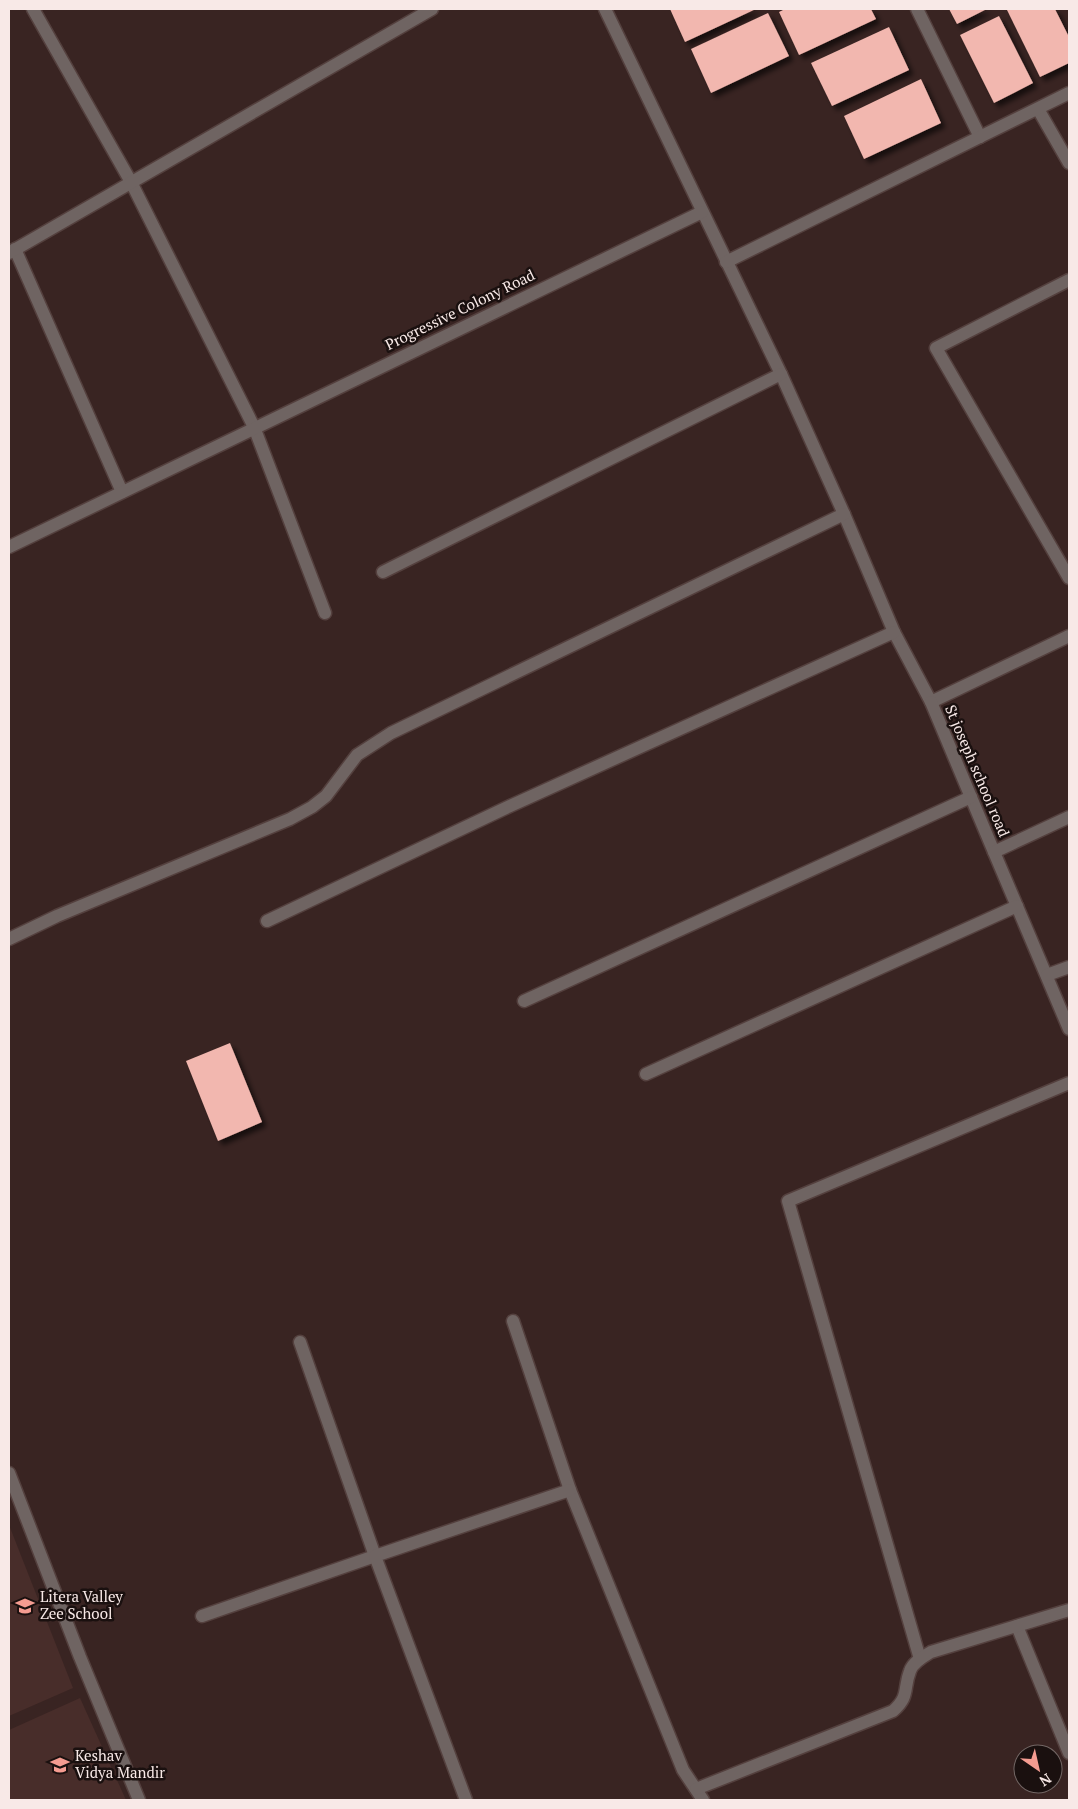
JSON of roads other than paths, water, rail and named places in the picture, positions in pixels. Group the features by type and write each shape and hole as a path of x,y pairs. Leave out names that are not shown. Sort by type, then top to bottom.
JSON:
{"street":[{"path":"33,9 131,182 254,428 325,613"},
{"path":"122,492 12,251 432,9"},
{"name":"St joseph school road","path":"605,9 726,262 782,374 894,632 930,702 1069,1029"},
{"path":"917,9 980,137"},
{"path":"726,262 1069,93"},
{"path":"1038,109 1069,163"},
{"name":"Progressive Colony Road","path":"9,547 702,212"},
{"path":"1069,280 936,348 1069,578"},
{"path":"383,572 782,374"},
{"path":"9,940 57,916 290,819 312,807 326,796 357,755 391,733 844,514"},
{"path":"268,921 519,802 894,632"},
{"path":"930,702 1069,636"},
{"path":"524,1001 971,797"},
{"path":"994,852 1069,817"},
{"path":"646,1074 1017,906"},
{"path":"1047,975 1069,967"},
{"path":"920,1659 788,1201 1069,1083"},
{"path":"513,1321 570,1490 683,1770 703,1800"},
{"path":"300,1342 375,1556 466,1800"},
{"path":"9,1474 80,1657 139,1800"},
{"path":"202,1616 570,1490"},
{"path":"696,1789 893,1711 904,1700 910,1670 920,1659 931,1652 1069,1610"},
{"path":"1017,1626 1069,1753"}],"place":[{"name":"Litera Valley Zee School","path":"25,1606"},
{"name":"Keshav Vidya Mandir","path":"60,1765"}]}
